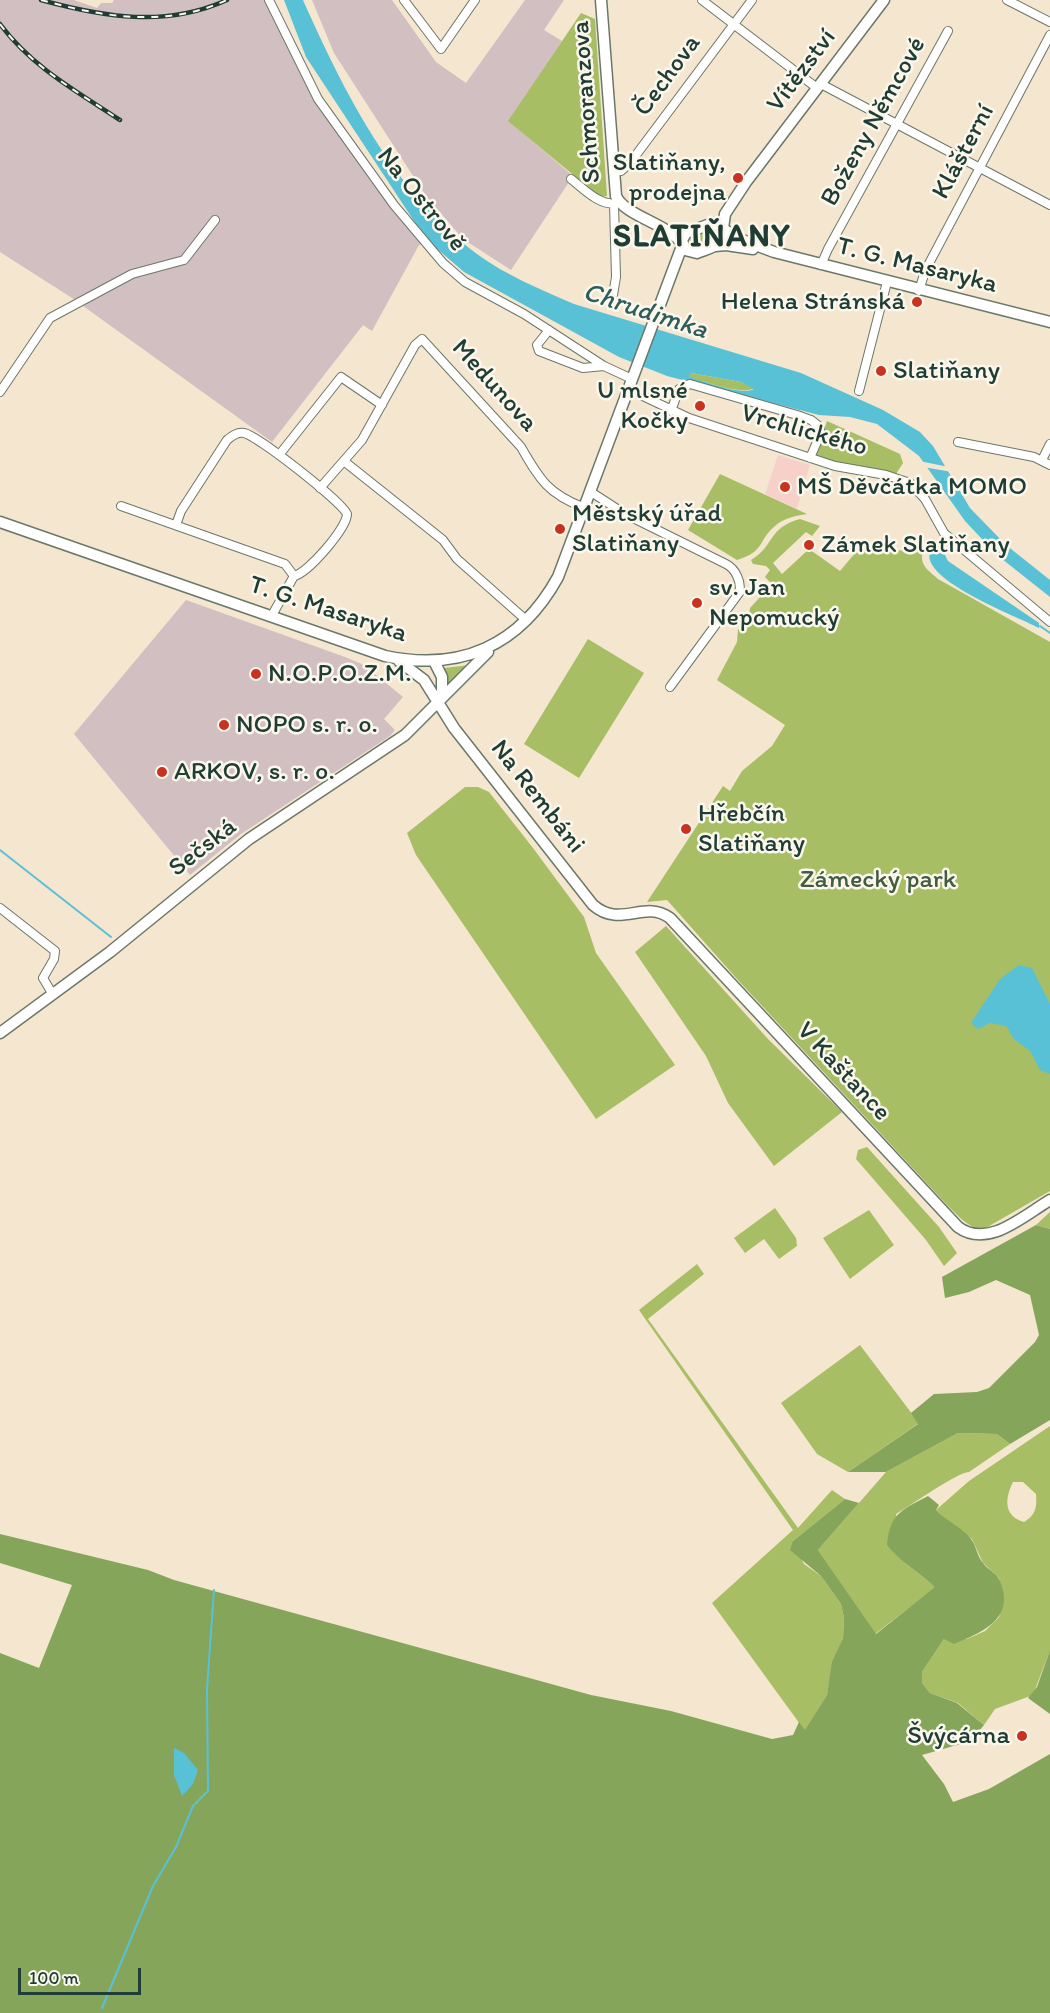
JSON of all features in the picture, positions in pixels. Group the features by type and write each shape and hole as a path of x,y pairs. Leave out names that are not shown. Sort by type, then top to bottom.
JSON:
{"street":[{"name":"Na Ostrově","path":"269,0 313,92 394,205 443,263 465,282 549,330 631,381"},
{"path":"404,0 441,49 475,0"},
{"name":"Schmoranzova","path":"601,0 616,203 672,232 682,245"},
{"path":"702,0 819,86 980,166 1050,205"},
{"name":"Čechova","path":"614,172 621,171 630,163 752,0"},
{"name":"Vítězství","path":"724,229 725,214 756,169 884,0"},
{"path":"1007,0 1050,22"},
{"name":"Boženy Němcové","path":"822,265 828,249 948,31"},
{"name":"Klášterní","path":"919,291 924,273 1050,35"},
{"name":"Vítězství","path":"700,227 717,214 756,169"},
{"path":"571,179 598,199 616,203 616,278 613,295"},
{"name":"Schmoranzova","path":"649,219 672,226 700,227"},
{"path":"0,392 50,318 132,274 162,268 187,258 215,220"},
{"name":"T. G. Masaryka","path":"0,522 384,656 434,661 475,654 515,630 558,577 664,299 686,233 716,223 737,238 774,252 919,291 1050,322"},
{"path":"712,247 723,241 724,229"},
{"path":"682,245 688,253 697,253"},
{"name":"T. G. Masaryka","path":"664,299 685,263 697,253 726,245 774,252"},
{"path":"859,391 886,282"},
{"name":"Na Ostrově","path":"549,330 537,345 539,351 583,368 604,366"},
{"name":"Medunova","path":"320,488 362,440 415,345 423,340 521,447 531,466 549,489 585,508"},
{"path":"279,455 341,377 382,405"},
{"name":"Vrchlického","path":"631,381 671,411 844,469 886,475 910,483 925,499 947,536 1050,622"},
{"path":"671,411 680,389 690,384 797,415 811,420 820,428 820,435 810,458"},
{"path":"176,525 181,511 233,436 247,434 279,455 341,505 348,518 309,568 294,576 271,617"},
{"path":"958,442 1007,451 1042,460 1050,465"},
{"path":"1042,460 1050,444"},
{"path":"345,462 443,540 457,559 525,620"},
{"path":"591,492 625,514 732,567 740,585 739,594 670,687"},
{"path":"121,506 285,564 294,576"},
{"name":"Sečská","path":"0,1033 110,952 249,839 397,741 439,701 469,668 515,630"},
{"path":"384,656 406,664 420,675 439,701"},
{"path":"428,686 427,675 434,661"},
{"path":"434,661 442,677 439,701"},
{"name":"Na Rembáni","path":"439,701 458,734 589,900 607,914"},
{"path":"0,908 55,951 54,959 43,978 53,994"},
{"name":"V Kaštance","path":"607,914 619,916 651,911 670,918 934,1204 962,1230 978,1236 989,1235 1050,1200"}],"shaded area":[{"path":"0,0 74,0 97,8 101,3 112,3 114,0 265,0 314,100 422,244 419,245 372,331 363,325 272,442 72,298 0,252"},
{"path":"312,0 392,0 436,62 466,83 525,0 564,0 544,30 562,41 509,121 573,176 511,270 463,239 426,196 334,53"},
{"name":"MŠ Děvčátka MOMO","path":"778,455 810,465 797,509 765,494"},
{"path":"186,600 364,665 403,697 384,719 395,730 390,736 241,834 190,875 74,734"}],"green space":[{"path":"581,13 595,19 607,196 600,197 508,121"},
{"path":"709,230 717,232 714,239 698,246 689,245 691,237"},
{"path":"691,373 741,382 755,388 741,390 722,387 688,377"},
{"path":"827,421 900,454 903,463 896,474 861,470 815,457"},
{"path":"720,474 807,514 778,523 753,553 737,560 688,530"},
{"name":"Zámecký park","path":"800,519 820,526 812,536 806,532 773,563 782,574 809,549 840,571 861,546 868,549 869,543 884,550 923,551 923,564 938,579 1050,642 1050,1191 984,1229 968,1224 947,1205 737,979 667,900 647,902 723,786 730,791 742,771 772,746 785,725 717,680 737,642 738,629 747,630 750,608 772,584 765,577 770,570 766,566 753,564 751,560 759,555 776,532"},
{"path":"588,639 644,673 579,778 524,744"},
{"path":"470,665 447,688 444,668"},
{"path":"465,787 478,787 489,792 533,848 584,917 596,953 675,1065 596,1119 416,855 407,833"},
{"path":"666,926 768,1039 842,1112 774,1166 728,1103 706,1056 635,952"},
{"path":"867,1147 939,1227 957,1253 944,1266 926,1240 856,1159 858,1150"},
{"path":"775,1208 796,1238 797,1246 779,1259 764,1239 745,1253 734,1238"},
{"path":"869,1210 894,1245 850,1279 823,1238"},
{"path":"1050,1212 1050,1229 1036,1225"},
{"path":"1036,1225 1050,1229 1050,1420 1010,1444 997,1434 958,1433 886,1472 848,1472 918,1424 911,1413 934,1394 977,1392 989,1388 1035,1342 1039,1335 1030,1295 996,1280 969,1292 945,1298 942,1277"},
{"path":"697,1264 704,1274 648,1319 798,1528 832,1490 845,1499 793,1541 804,1564 821,1576 841,1604 844,1618 843,1638 833,1662 827,1695 805,1731 712,1603 793,1530 639,1310"},
{"path":"860,1345 919,1423 848,1472 817,1454 781,1403"},
{"path":"1050,1426 1050,1650 1033,1695 995,1709 984,1725 958,1703 930,1693 922,1683 922,1672 944,1639 967,1639 985,1631 999,1617 1003,1600 999,1578 983,1563 972,1539 947,1522 936,1510 969,1481","holes":["1013,1482 1023,1482 1036,1494 1036,1507 1024,1522 1012,1515 1007,1500"]},
{"path":"958,1433 997,1434 1010,1444 969,1472 945,1483 896,1514 905,1563 936,1587 875,1634 818,1550 886,1472"},
{"path":"928,1496 939,1505 936,1510 971,1539 981,1560 998,1577 1004,1604 994,1622 976,1634 954,1644 944,1639 922,1672 922,1683 930,1693 957,1703 984,1725 971,1741 922,1755 944,1784 953,1802 989,1789 1050,1754 1050,2013 0,2013 0,1653 39,1668 72,1585 0,1563 0,1534 148,1570 174,1580 591,1695 671,1711 772,1739 793,1735 799,1722 805,1730 827,1695 832,1662 843,1638 844,1618 841,1604 821,1576 790,1550 793,1541 845,1499 859,1503 818,1550 876,1634 935,1587 887,1545 894,1519 904,1509"},
{"path":"1050,1650 1050,1714 1028,1698 1037,1687"}],"water":[{"path":"284,0 303,0 354,104 396,171 447,229 477,254 537,288 574,304 801,373 883,410 920,432 933,446 970,508 1006,545 1050,580 1050,597 997,555 965,521 919,456 877,424 850,417 819,415 667,376 619,357 464,272 435,247 416,224 306,57","holes":["691,373 741,382 754,389 740,391 689,377"]},
{"path":"941,547 948,561 1039,623 1039,628 991,606 951,583 937,571 930,559 932,548"},
{"path":"1019,965 1032,968 1050,1004 1050,1074 1040,1070 1030,1051 1014,1039 1006,1026 990,1023 978,1029 971,1023 1000,979"},
{"path":"174,1748 184,1753 198,1770 193,1784 182,1796 174,1775"}],"pier":[{"path":"919,461 949,467 952,472 923,467"}],"waterway":[{"path":"1040,626 1050,633"},
{"path":"0,850 111,937"},
{"path":"102,2008 153,1886 176,1847 193,1806 208,1791 207,1689 214,1590"}],"railway":[{"path":"41,0 88,11 134,17 181,14 204,9 227,0"},
{"path":"0,24 40,66 120,120"}],"place":[{"name":"Slatiňany, prodejna","path":"738,178"},
{"name":"Helena Stránská","path":"917,302"},
{"name":"Slatiňany","path":"881,371"},
{"name":"U mlsné Kočky","path":"700,406"},
{"name":"MŠ Děvčátka MOMO","path":"785,487"},
{"name":"Městský úřad Slatiňany","path":"560,529"},
{"name":"Zámek Slatiňany","path":"809,545"},
{"name":"sv. Jan Nepomucký","path":"697,603"},
{"name":"N.O.P.O.Z.M.","path":"256,674"},
{"name":"NOPO s. r. o.","path":"224,725"},
{"name":"ARKOV, s. r. o.","path":"162,772"},
{"name":"Hřebčín Slatiňany","path":"686,829"},
{"name":"Švýcárna","path":"1022,1736"}],"district":[{"name":"SLATIŇANY","path":"702,238"}],"water label":[{"name":"Chrudimka","path":"645,312"}]}
